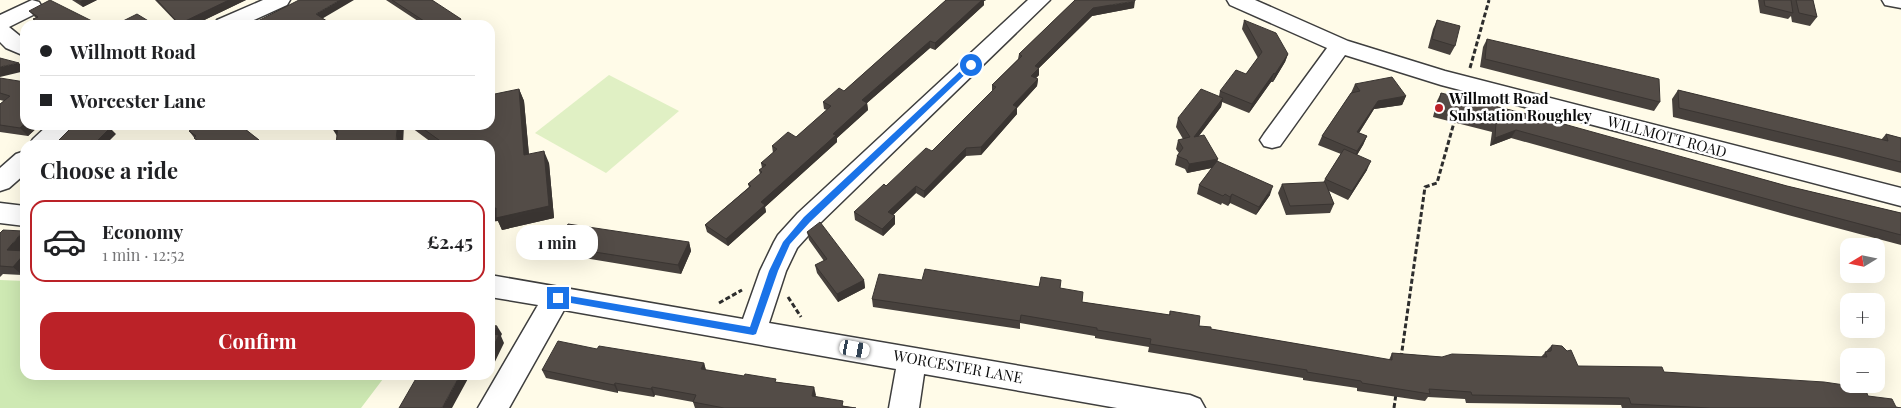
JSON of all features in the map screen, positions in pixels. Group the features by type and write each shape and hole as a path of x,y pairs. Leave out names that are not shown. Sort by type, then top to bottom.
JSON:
{"street":[{"path":"231,20 247,7 280,0"},
{"path":"753,331 787,242 807,220 1040,0"},
{"name":"WILLMOTT ROAD","path":"1237,0 1340,46 1466,84 1901,197"},
{"path":"1892,0 1901,2"},
{"path":"0,23 32,8"},
{"path":"0,30 20,46"},
{"path":"1272,140 1340,46"},
{"path":"46,140 58,130"},
{"path":"0,182 20,164"},
{"path":"0,213 20,215"},
{"name":"WORCESTER LANE","path":"495,287 1190,408"},
{"path":"493,408 558,298"},
{"path":"904,408 912,359"}],"path":[{"path":"1401,360 1425,187 1437,183 1489,0"},
{"path":"1394,408 1397,389"}],"green space":[{"path":"609,75 679,111 606,173 535,133"},
{"path":"0,280 20,281 20,380 382,380 361,408 0,408"}],"building":[{"path":"50,0 90,20 35,20 33,19 38,17 29,11"},
{"path":"157,0 229,0 187,20 175,20"},
{"path":"299,0 340,0 316,14 325,20 260,20"},
{"path":"392,0 432,0 461,19 459,20 422,20"},
{"path":"946,0 982,0 935,43 930,41 862,100 867,103 833,134 836,135 761,202 765,205 726,239 705,225 751,186 748,184 762,172 759,170 766,165 761,163 777,149 772,146 788,132 796,137 831,106 823,102 839,88 844,91"},
{"path":"1075,0 1135,1 1093,8 1035,66 1039,68 1031,76 1038,79 1013,105 1017,107 981,147 966,148 924,191 916,186 888,212 895,216 882,229 854,212 884,184 886,186 926,148 932,151 996,87 992,85 1022,56 1019,54"},
{"path":"1764,0 1791,0 1793,13 1765,6"},
{"path":"1796,0 1813,0 1817,17 1799,13"},
{"path":"137,14 147,20 125,20"},
{"path":"1244,20 1276,33 1288,54 1252,104 1220,91 1236,70 1246,74 1262,52"},
{"path":"1437,20 1460,26 1455,46 1432,39"},
{"path":"1487,39 1659,79 1660,102 1485,59"},
{"path":"0,58 19,63 0,67"},
{"path":"1392,77 1406,96 1378,101 1357,132 1367,136 1357,151 1322,136 1351,93 1360,91 1355,84"},
{"path":"0,78 20,81 20,128 0,125 0,104 10,96 0,93"},
{"path":"519,89 524,155 544,151 549,206 496,218 495,140 439,140 425,130 495,130 495,94"},
{"path":"1201,89 1223,98 1194,137 1204,135 1218,159 1189,164 1187,160 1177,156 1183,148 1178,140 1190,137 1178,118"},
{"path":"1678,90 1888,141 1886,134 1901,138 1901,162 1679,108"},
{"path":"1441,93 1535,116 1787,186 1901,213 1901,235 1516,130 1495,138 1496,123 1437,109"},
{"path":"69,130 108,130 98,140 59,140"},
{"path":"246,130 259,140 197,140 194,138 196,136 189,131"},
{"path":"338,130 397,130 396,140 336,140"},
{"path":"1344,149 1371,161 1352,191 1325,179"},
{"path":"1217,161 1273,186 1259,207 1232,194 1230,197 1225,194 1223,196 1199,185"},
{"path":"1325,182 1334,204 1290,206 1282,184"},
{"path":"820,222 864,280 837,294 815,265 827,259 807,232"},
{"path":"568,224 689,242 678,265 556,246"},
{"path":"3,230 20,231 20,235 7,250 20,251 20,259 13,267 0,266 0,233"},
{"path":"925,269 1039,287 1041,277 1061,280 1060,288 1083,292 1082,302 1170,315 1170,311 1200,316 1199,326 1211,327 1211,329 1392,360 1392,353 1442,357 1452,354 1547,357 1545,352 1551,351 1552,345 1562,346 1567,351 1571,350 1578,366 1662,367 1664,372 1824,382 1840,384 1840,393 1867,393 1868,396 1892,399 1896,407 1901,408 1710,408 1631,404 1629,398 1472,395 1471,392 1429,389 1430,394 1362,383 1361,381 1307,372 1307,370 1150,344 1151,339 1021,315 1020,321 872,299 879,274 922,280"},
{"path":"495,334 499,335 495,343"},
{"path":"558,341 597,349 599,346 704,363 701,369 744,376 745,374 776,379 775,382 814,387 812,396 843,401 842,406 856,408 724,408 693,402 696,395 652,387 651,389 615,383 614,385 542,370"},
{"path":"415,380 457,380 442,408 399,408"}],"place":[{"name":"Willmott Road Substation Roughley","path":"1439,108"}],"route":[{"path":"558,298 753,331 774,271 787,242 807,220 971,65"}]}
